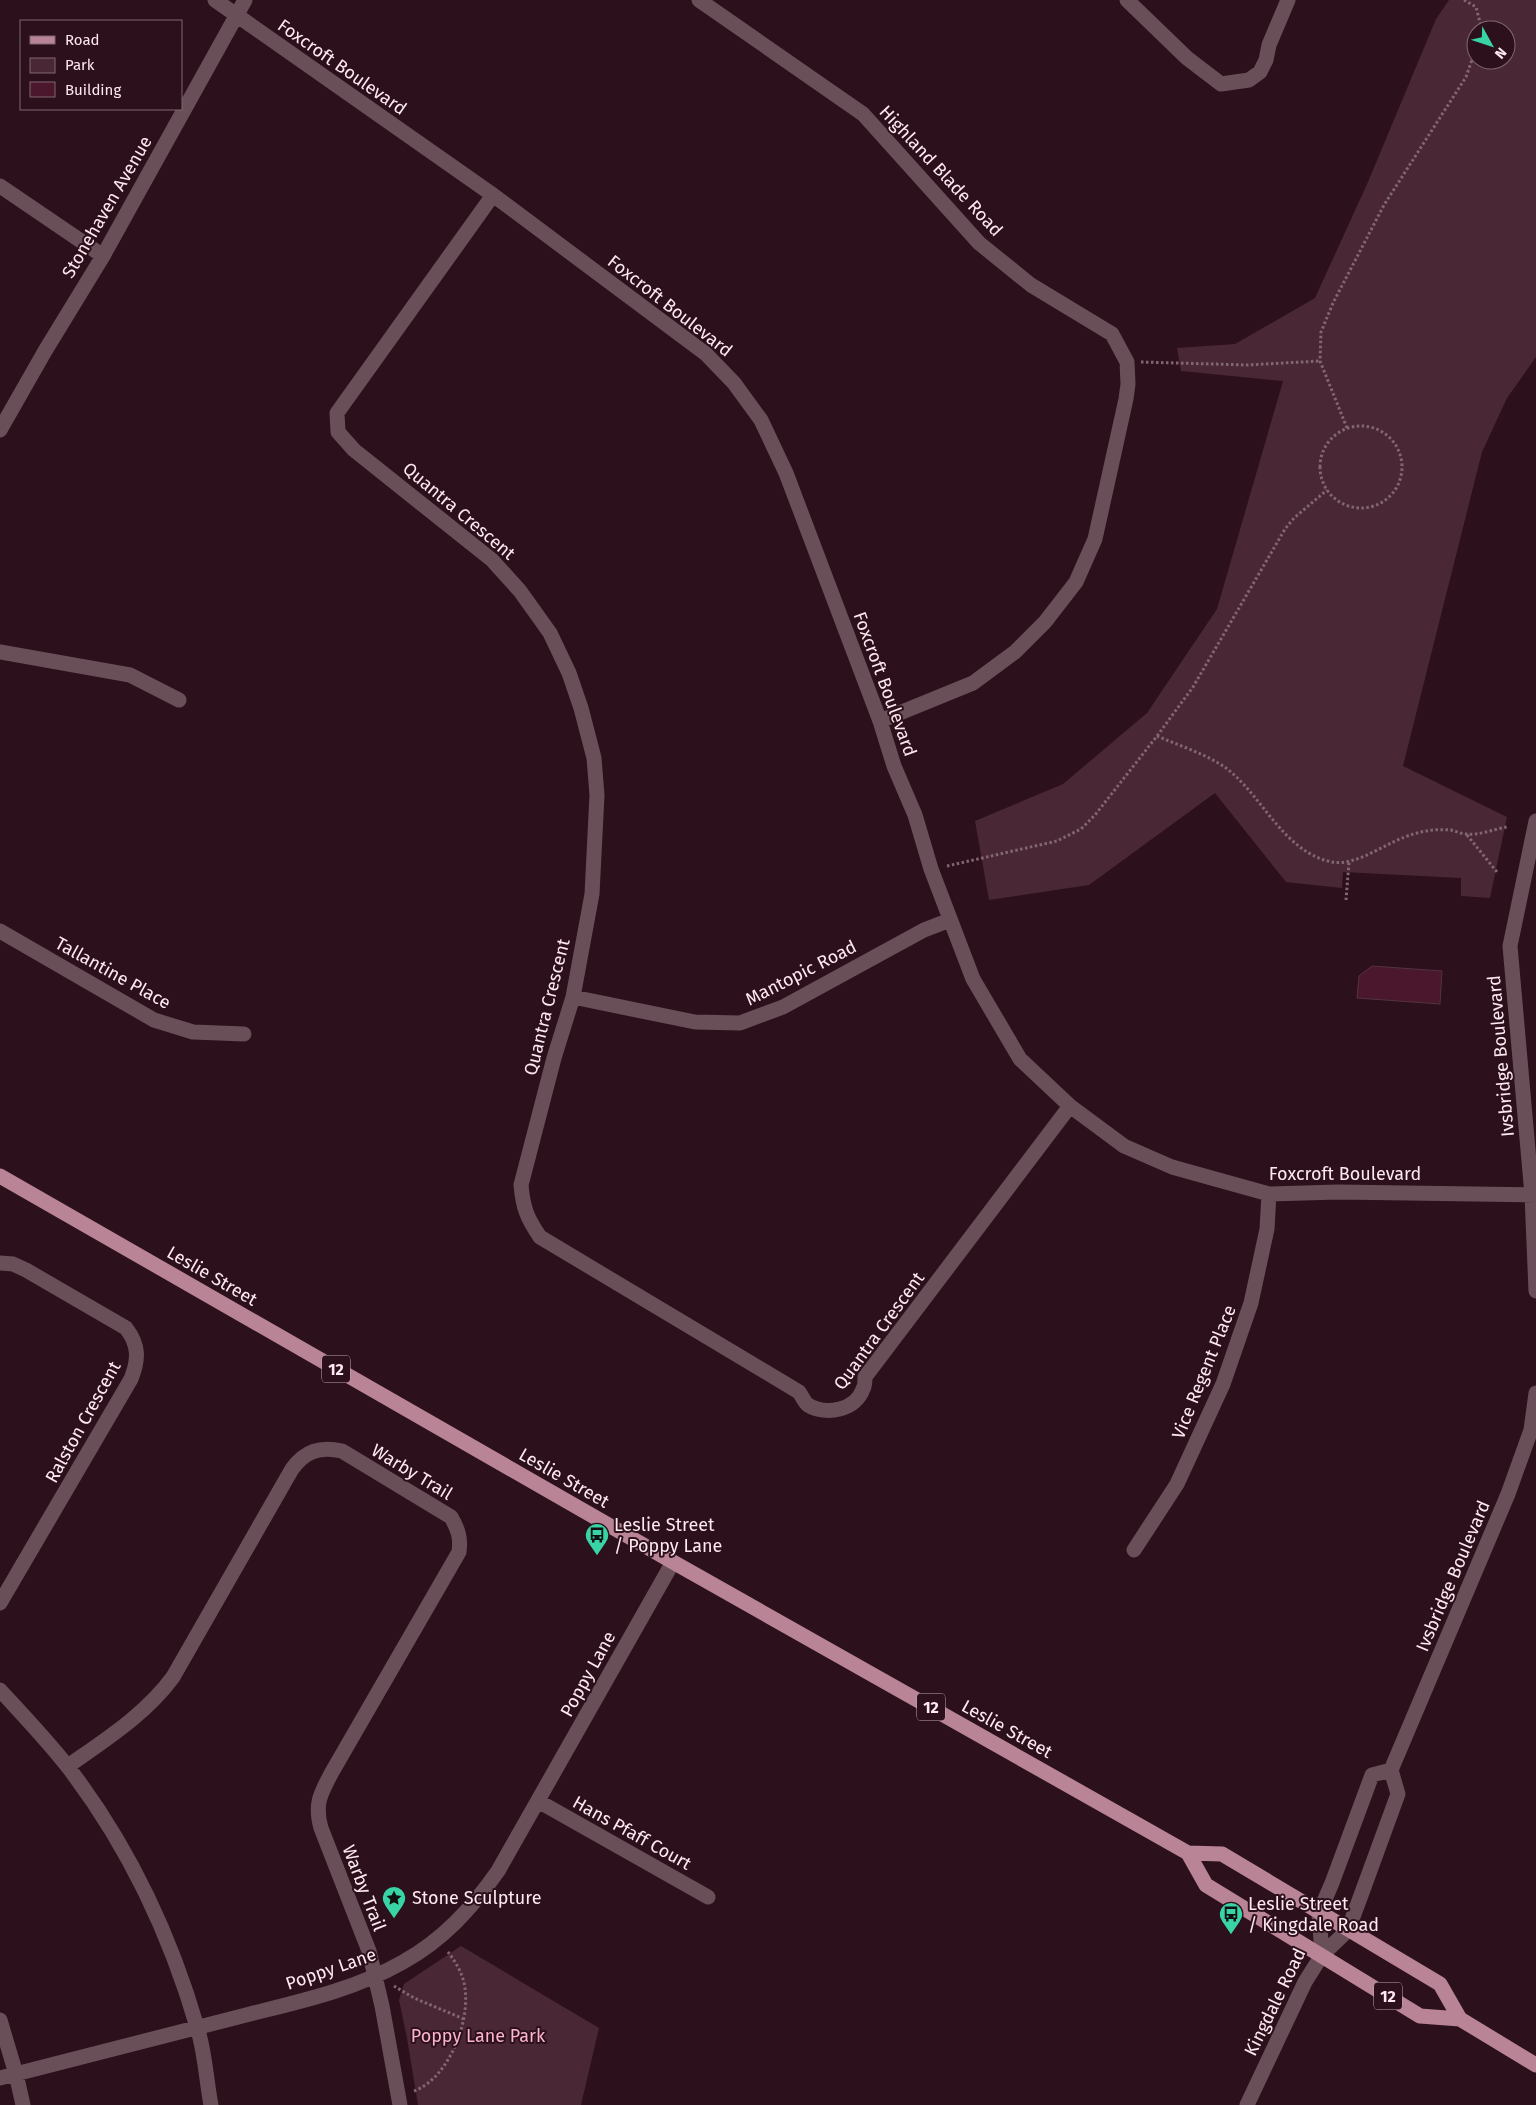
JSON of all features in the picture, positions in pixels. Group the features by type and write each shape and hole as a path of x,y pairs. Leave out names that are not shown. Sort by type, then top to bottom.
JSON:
{"main road":[{"name":"Leslie Street","path":"0,1176 673,1562 1188,1853 1222,1854 1440,1984 1460,2019"},
{"name":"Leslie Street","path":"1188,1853 1206,1885 1322,1954 1420,2016 1460,2019 1536,2065"}],"street":[{"name":"Foxcroft Boulevard","path":"215,0 493,195 706,354 734,383 761,420 786,473 880,721 894,766 915,815 931,869 973,979 1020,1059 1070,1106 1124,1146 1172,1167 1268,1194 1338,1192 1534,1195"},
{"name":"Stonehaven Avenue","path":"0,430 45,351 103,256 245,0"},
{"name":"Highland Blade Road","path":"699,0 863,114 979,244 1031,285 1112,334 1127,362 1128,384 1126,399 1095,539 1076,582 1045,622 1015,652 973,683 880,721"},
{"path":"1127,0 1187,58 1221,84 1249,80 1260,72 1288,0"},
{"path":"0,186 103,256"},
{"name":"Quantra Crescent","path":"493,195 337,414 338,432 354,450 492,560 520,591 550,633 570,673 594,758 597,796 592,894 573,997 526,1164 522,1185 523,1204 527,1219 540,1237 799,1392 806,1404 819,1410 832,1411 846,1407 856,1400 863,1390 865,1377 1070,1106"},
{"path":"0,652 130,675 179,700"},
{"name":"Ivsbridge Boulevard","path":"1536,821 1533,851 1510,946 1534,1195 1536,1291"},
{"name":"Mantopic Road","path":"573,997 695,1022 740,1023 782,1007 924,930 950,920"},
{"name":"Tallantine Place","path":"0,931 154,1020 192,1032 244,1034"},
{"name":"Vice Regent Place","path":"1134,1550 1178,1484 1223,1384 1251,1303 1267,1229 1268,1194"},
{"name":"Ralston Crescent","path":"0,1263 14,1264 26,1270 118,1324 133,1338 137,1347 138,1357 131,1379 0,1603"},
{"name":"Ivsbridge Boulevard","path":"1391,1770 1508,1494 1531,1430 1536,1393"},
{"name":"Warby Trail","path":"68,1766 133,1717 162,1692 173,1677 300,1458 310,1452 322,1449 342,1451 451,1517 458,1528 461,1540 459,1552 332,1772 319,1797 317,1807 321,1828 369,1951 376,1977 400,2105"},
{"name":"Poppy Lane","path":"0,2078 316,1997 376,1977 429,1945 469,1910 498,1871 673,1562"},
{"path":"0,1690 68,1766 109,1827 144,1888 160,1924 198,2028 211,2105"},
{"path":"1319,1912 1332,1883 1372,1775 1391,1770 1398,1794 1348,1930 1322,1954"},
{"name":"Hans Pfaff Court","path":"538,1801 708,1897"},
{"name":"Kingdale Road","path":"1247,2105 1305,1982 1322,1954 1319,1912"},
{"path":"0,2020 23,2105"}],"path":[{"path":"1464,0 1476,7 1479,20"},
{"path":"1347,428 1320,361 1321,332 1333,303 1384,205 1466,77 1468,70"},
{"path":"1127,362 1247,365 1320,361"},
{"path":"1361,426 1374,428 1387,434 1396,445 1402,458 1402,472 1398,486 1390,497 1378,505 1364,508 1350,507 1337,500 1327,490 1321,473 1322,455 1331,439 1347,428 1361,426"},
{"path":"931,869 1006,854 1057,841 1081,828 1095,815 1193,687 1285,529 1301,512 1327,490"},
{"path":"1157,736 1213,760 1226,768 1293,840 1319,858 1333,862 1348,862 1410,834 1440,829 1467,835 1506,827"},
{"path":"1467,835 1497,872"},
{"path":"1346,900 1348,862"},
{"path":"414,2091 430,2083 438,2075 457,2041 464,2019 465,1994 463,1979 448,1952"},
{"path":"393,1986 414,1998 464,2019"}],"green space":[{"path":"1449,0 1536,0 1536,357 1507,398 1482,452 1403,766 1507,817 1490,898 1461,896 1461,878 1343,872 1342,888 1286,882 1215,793 1089,885 989,900 975,821 1063,784 1147,713 1217,609 1283,381 1181,371 1177,348 1235,344 1315,298 1368,182 1436,19"},
{"name":"Poppy Lane Park","path":"461,1946 599,2028 581,2105 418,2105 399,2000 404,1984"}],"building":[{"path":"1372,966 1442,971 1440,1004 1357,998 1359,976"}],"place":[{"name":"Leslie Street / Poppy Lane","path":"597,1556"},
{"name":"Stone Sculpture","path":"394,1919"},
{"name":"Leslie Street / Kingdale Road","path":"1231,1935"}]}
